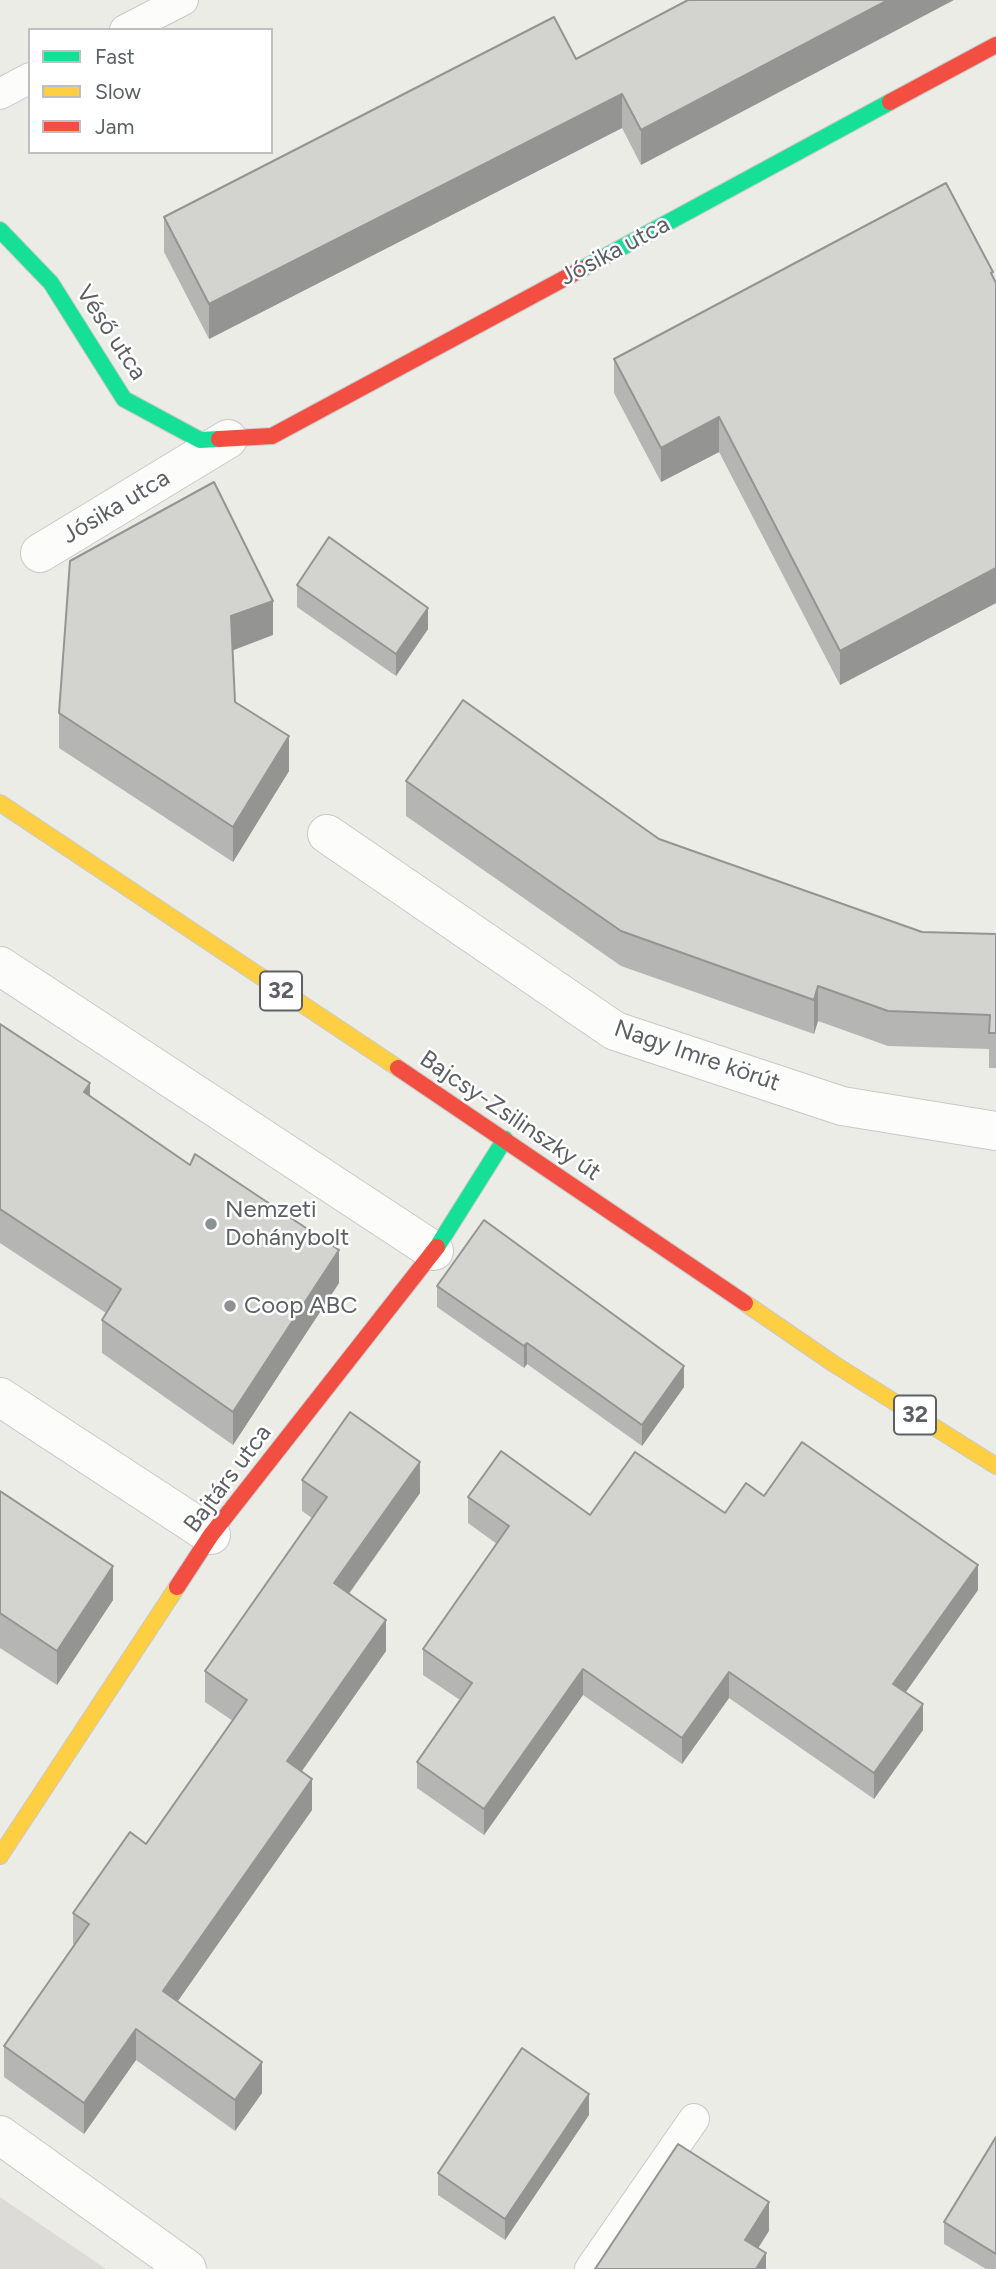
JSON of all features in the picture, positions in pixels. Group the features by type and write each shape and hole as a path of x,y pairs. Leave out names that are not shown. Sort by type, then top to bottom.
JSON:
{"street":[{"name":"Jósika utca","path":"40,553 214,439 272,436 996,46"},
{"name":"Véső utca","path":"0,230 51,283 124,399 214,439"},
{"name":"Bajcsy-Zsilinszky út","path":"0,803 505,1139 834,1364 996,1466"},
{"name":"Nagy Imre körút","path":"327,834 615,1031 842,1106 996,1131"},
{"path":"0,966 434,1251"},
{"name":"Bajtárs utca","path":"0,1856 211,1535 434,1251 505,1139"},
{"path":"0,1397 211,1535"},
{"path":"0,2136 187,2269"}],"lane":[{"path":"129,28 183,0"},
{"path":"0,94 28,79"},
{"path":"590,2269 694,2119"}],"shaded area":[{"path":"0,2197 106,2269 0,2269"}],"building":[{"path":"688,0 888,0 641,130 622,94 209,304 164,217 554,17 576,59"},
{"path":"946,183 993,272 991,273 996,283 996,568 840,651 719,417 661,448 614,359"},
{"path":"214,482 273,601 231,616 235,702 289,736 233,827 59,713 70,561"},
{"path":"329,537 428,608 396,654 297,585"},
{"path":"463,700 659,839 922,932 996,934 996,1033 989,1033 990,1015 888,1011 818,986 814,1000 621,931 406,781"},
{"path":"0,1024 90,1083 84,1092 190,1165 195,1154 339,1250 233,1412 102,1320 121,1289 0,1209"},
{"path":"484,1220 684,1366 642,1425 527,1343 524,1346 437,1286"},
{"path":"350,1412 420,1462 334,1583 386,1620 287,1761 312,1779 163,1991 262,2062 235,2100 136,2029 84,2103 4,2046 89,1924 73,1913 130,1832 146,1844 247,1700 205,1671 327,1497 302,1480"},
{"path":"802,1442 978,1565 893,1684 923,1704 874,1773 729,1672 682,1738 583,1669 484,1809 417,1762 472,1683 423,1649 509,1526 468,1497 501,1451 590,1515 635,1452 725,1513 746,1483 764,1496"},
{"path":"0,1491 113,1566 57,1651 0,1613"},
{"path":"522,2048 589,2094 505,2219 438,2173"},
{"path":"996,2137 996,2254 944,2222"},
{"path":"678,2144 769,2202 745,2240 766,2253 756,2269 595,2269"}],"traffic: fast":[{"path":"582,269 890,102"},
{"path":"0,230 51,283 124,399 200,440 219,439"},
{"path":"437,1247 505,1139"}],"traffic: slow":[{"path":"0,803 398,1068"},
{"path":"745,1303 834,1364 996,1466"},
{"path":"0,1856 177,1587"}],"traffic: jam":[{"path":"890,102 996,45"},
{"path":"219,439 272,436 582,269"},
{"path":"398,1068 745,1303"},
{"path":"177,1587 211,1535 437,1247"}],"place":[{"name":"Nemzeti Dohánybolt","path":"211,1224"},
{"name":"Coop ABC","path":"230,1306"}]}
